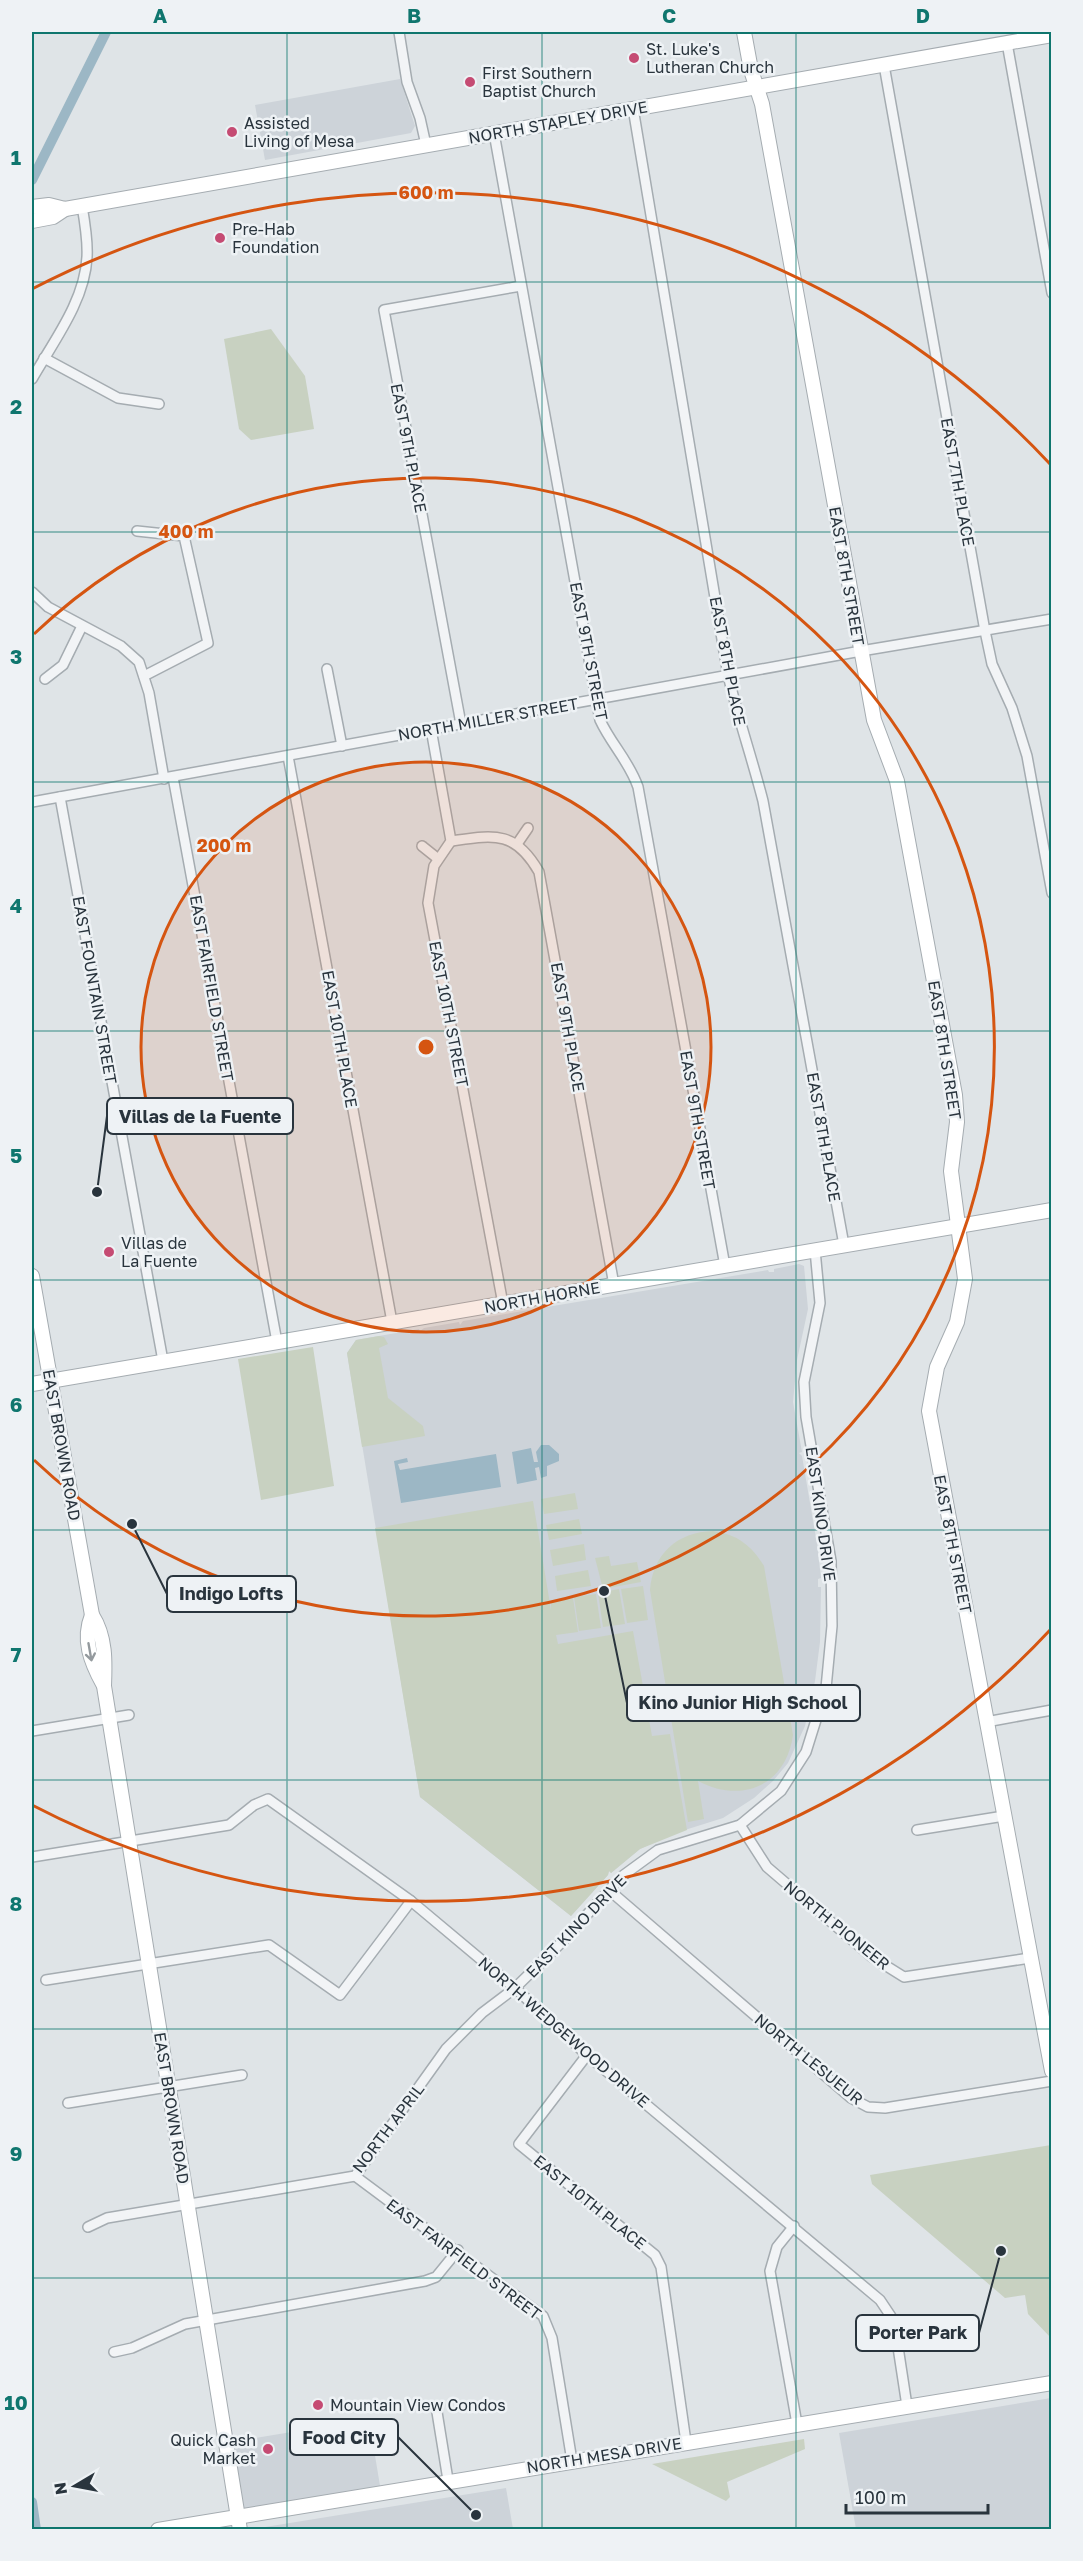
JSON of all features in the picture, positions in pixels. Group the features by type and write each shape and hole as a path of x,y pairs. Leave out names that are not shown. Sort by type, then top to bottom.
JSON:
{"main road":[{"name":"EAST 8TH STREET","path":"744,32 757,87 874,723 897,781 955,1095 957,1122 951,1171 964,1261 963,1301 948,1344 937,1366 929,1411 1052,2071"},
{"name":"NORTH STAPLEY DRIVE","path":"32,221 53,217 65,209 1046,35"},
{"name":"NORTH STAPLEY DRIVE","path":"33,207 49,205 65,209"},
{"name":"NORTH HORNE","path":"32,1384 1052,1210"},
{"name":"EAST BROWN ROAD","path":"32,1276 92,1615 100,1628 105,1660 104,1686 239,2523"},
{"name":"NORTH MESA DRIVE","path":"158,2529 239,2523 448,2480 1052,2383"}],"street":[{"path":"399,32 407,82 420,118 426,145"},
{"path":"1007,43 1052,293"},
{"name":"EAST 7TH PLACE","path":"884,65 985,631 992,664 1012,708 1027,756 1052,893"},
{"name":"EAST 8TH PLACE","path":"633,108 728,675 740,726 752,758 763,801 844,1245"},
{"name":"EAST 9TH STREET","path":"494,133 600,720 607,735 629,764 638,787 725,1266"},
{"path":"32,378 71,311 82,281 87,259 82,206"},
{"name":"EAST 9TH PLACE","path":"461,724 384,310 521,286"},
{"path":"44,358 118,398 159,404"},
{"path":"137,531 184,536 208,643 144,676"},
{"name":"EAST FAIRFIELD STREET","path":"32,592 48,607 121,646 139,662 144,676 169,778 277,1342"},
{"name":"NORTH MILLER STREET","path":"32,802 861,651 1052,619"},
{"path":"45,679 63,665 82,626"},
{"path":"327,669 342,746"},
{"path":"431,729 451,841 491,836 517,844 528,828"},
{"name":"EAST 10TH PLACE","path":"288,756 392,1322"},
{"name":"EAST FOUNTAIN STREET","path":"60,797 163,1361"},
{"name":"EAST 10TH STREET","path":"451,841 437,858 430,876 428,903 503,1304"},
{"name":"EAST 9TH PLACE","path":"517,844 531,858 539,872 546,899 614,1285"},
{"path":"422,846 437,858"},
{"name":"EAST KINO DRIVE","path":"515,1988 564,1940 621,1877 658,1850 740,1825 781,1791 807,1752 826,1688 832,1626 831,1562 806,1417 804,1383 819,1303 815,1250"},
{"path":"986,1722 1052,1710"},
{"path":"32,1731 129,1715"},
{"name":"NORTH WEDGEWOOD DRIVE","path":"129,1840 229,1825 254,1805 268,1799 411,1901 515,1988 587,2055 880,2300 894,2321 907,2406"},
{"path":"917,1830 1004,1816"},
{"name":"NORTH PIONEER","path":"740,1825 767,1867 872,1957 904,1977 1030,1958"},
{"path":"32,1857 129,1840"},
{"name":"NORTH LESUEUR","path":"609,1890 851,2098 868,2108 885,2108 1052,2081"},
{"path":"46,1980 269,1946 340,1995 411,1901"},
{"name":"NORTH APRIL","path":"88,2227 107,2218 355,2176 446,2049 482,2013 515,1988"},
{"name":"EAST 10TH PLACE","path":"587,2055 519,2144 655,2255 661,2267 686,2442"},
{"path":"68,2103 168,2085 242,2075"},
{"name":"EAST FAIRFIELD STREET","path":"355,2176 458,2250 543,2316 552,2338 572,2461"},
{"path":"794,2226 777,2247 770,2271 797,2424"},
{"path":"114,2352 132,2348 177,2326 206,2319 425,2282 436,2277 458,2250"},
{"path":"436,2406 448,2480"}],"shaded area":[{"path":"400,79 415,126 411,133 265,160 255,105"},
{"path":"799,1264 804,1266 808,1309 797,1360 793,1402 802,1452 799,1453 802,1456 821,1578 818,1579 818,1587 821,1587 820,1642 815,1681 805,1726 788,1763 754,1798 723,1818 669,1835 640,1849 611,1873 609,1871 608,1875 571,1916 420,1797 347,1353 356,1340 419,1329 420,1331 424,1328 459,1322 460,1325 463,1321 768,1270 774,1272 774,1269"},
{"path":"1051,2398 1051,2529 856,2529 839,2433"},
{"path":"369,2419 381,2492 238,2516 226,2443"},
{"path":"506,2488 513,2529 259,2528"}],"green space":[{"path":"271,329 305,376 314,429 251,440 239,429 224,339"},
{"path":"384,1337 388,1344 379,1348 388,1398 423,1426 425,1436 362,1447 347,1353 356,1340"},
{"path":"313,1347 334,1486 261,1500 238,1359"},
{"path":"575,1493 578,1509 544,1514 541,1499"},
{"path":"533,1501 551,1610 551,1601 573,1598 578,1632 556,1635 558,1644 633,1631 652,1736 670,1734 687,1830 640,1849 611,1873 609,1871 608,1875 571,1916 420,1797 375,1528"},
{"path":"579,1519 582,1534 549,1540 546,1525"},
{"path":"713,1531 743,1542 764,1566 793,1735 789,1753 781,1767 759,1786 730,1791 714,1788 698,1781 704,1819 688,1822 650,1590 656,1566 669,1547 688,1536"},
{"path":"584,1544 586,1560 553,1566 550,1550"},
{"path":"609,1556 611,1566 637,1562 641,1582 603,1589 595,1558"},
{"path":"588,1570 591,1586 557,1591 555,1576"},
{"path":"643,1586 648,1620 627,1623 621,1589"},
{"path":"619,1589 625,1624 603,1627 598,1593"},
{"path":"596,1594 601,1628 579,1631 574,1597"},
{"path":"1052,2145 1051,2338 1028,2314 1025,2295 1005,2298 872,2184 870,2175"},
{"path":"804,2439 805,2449 727,2482 730,2497 726,2501 652,2464"}],"water":[{"path":"541,1445 549,1445 559,1454 559,1461 547,1466 547,1476 541,1478 539,1467 535,1468 537,1480 517,1484 512,1452 531,1448 534,1462 538,1462 536,1452"},
{"path":"496,1454 501,1487 401,1503 394,1461 407,1458 408,1462 398,1464 400,1470"}],"waterway":[{"path":"32,180 106,32"},
{"path":"32,2502 36,2530"}],"place":[{"name":"St. Luke's Lutheran Church","path":"634,58"},
{"name":"First Southern Baptist Church","path":"470,82"},
{"name":"Assisted Living of Mesa","path":"232,132"},
{"name":"Pre-Hab Foundation","path":"220,238"},
{"name":"Villas de la Fuente","path":"97,1192"},
{"name":"Villas de La Fuente","path":"109,1252"},
{"name":"Indigo Lofts","path":"132,1524"},
{"name":"Kino Junior High School","path":"604,1591"},
{"name":"Porter Park","path":"1001,2251"},
{"name":"Mountain View Condos","path":"318,2405"},
{"name":"Quick Cash Market","path":"268,2449"},
{"name":"Food City","path":"476,2515"}]}
